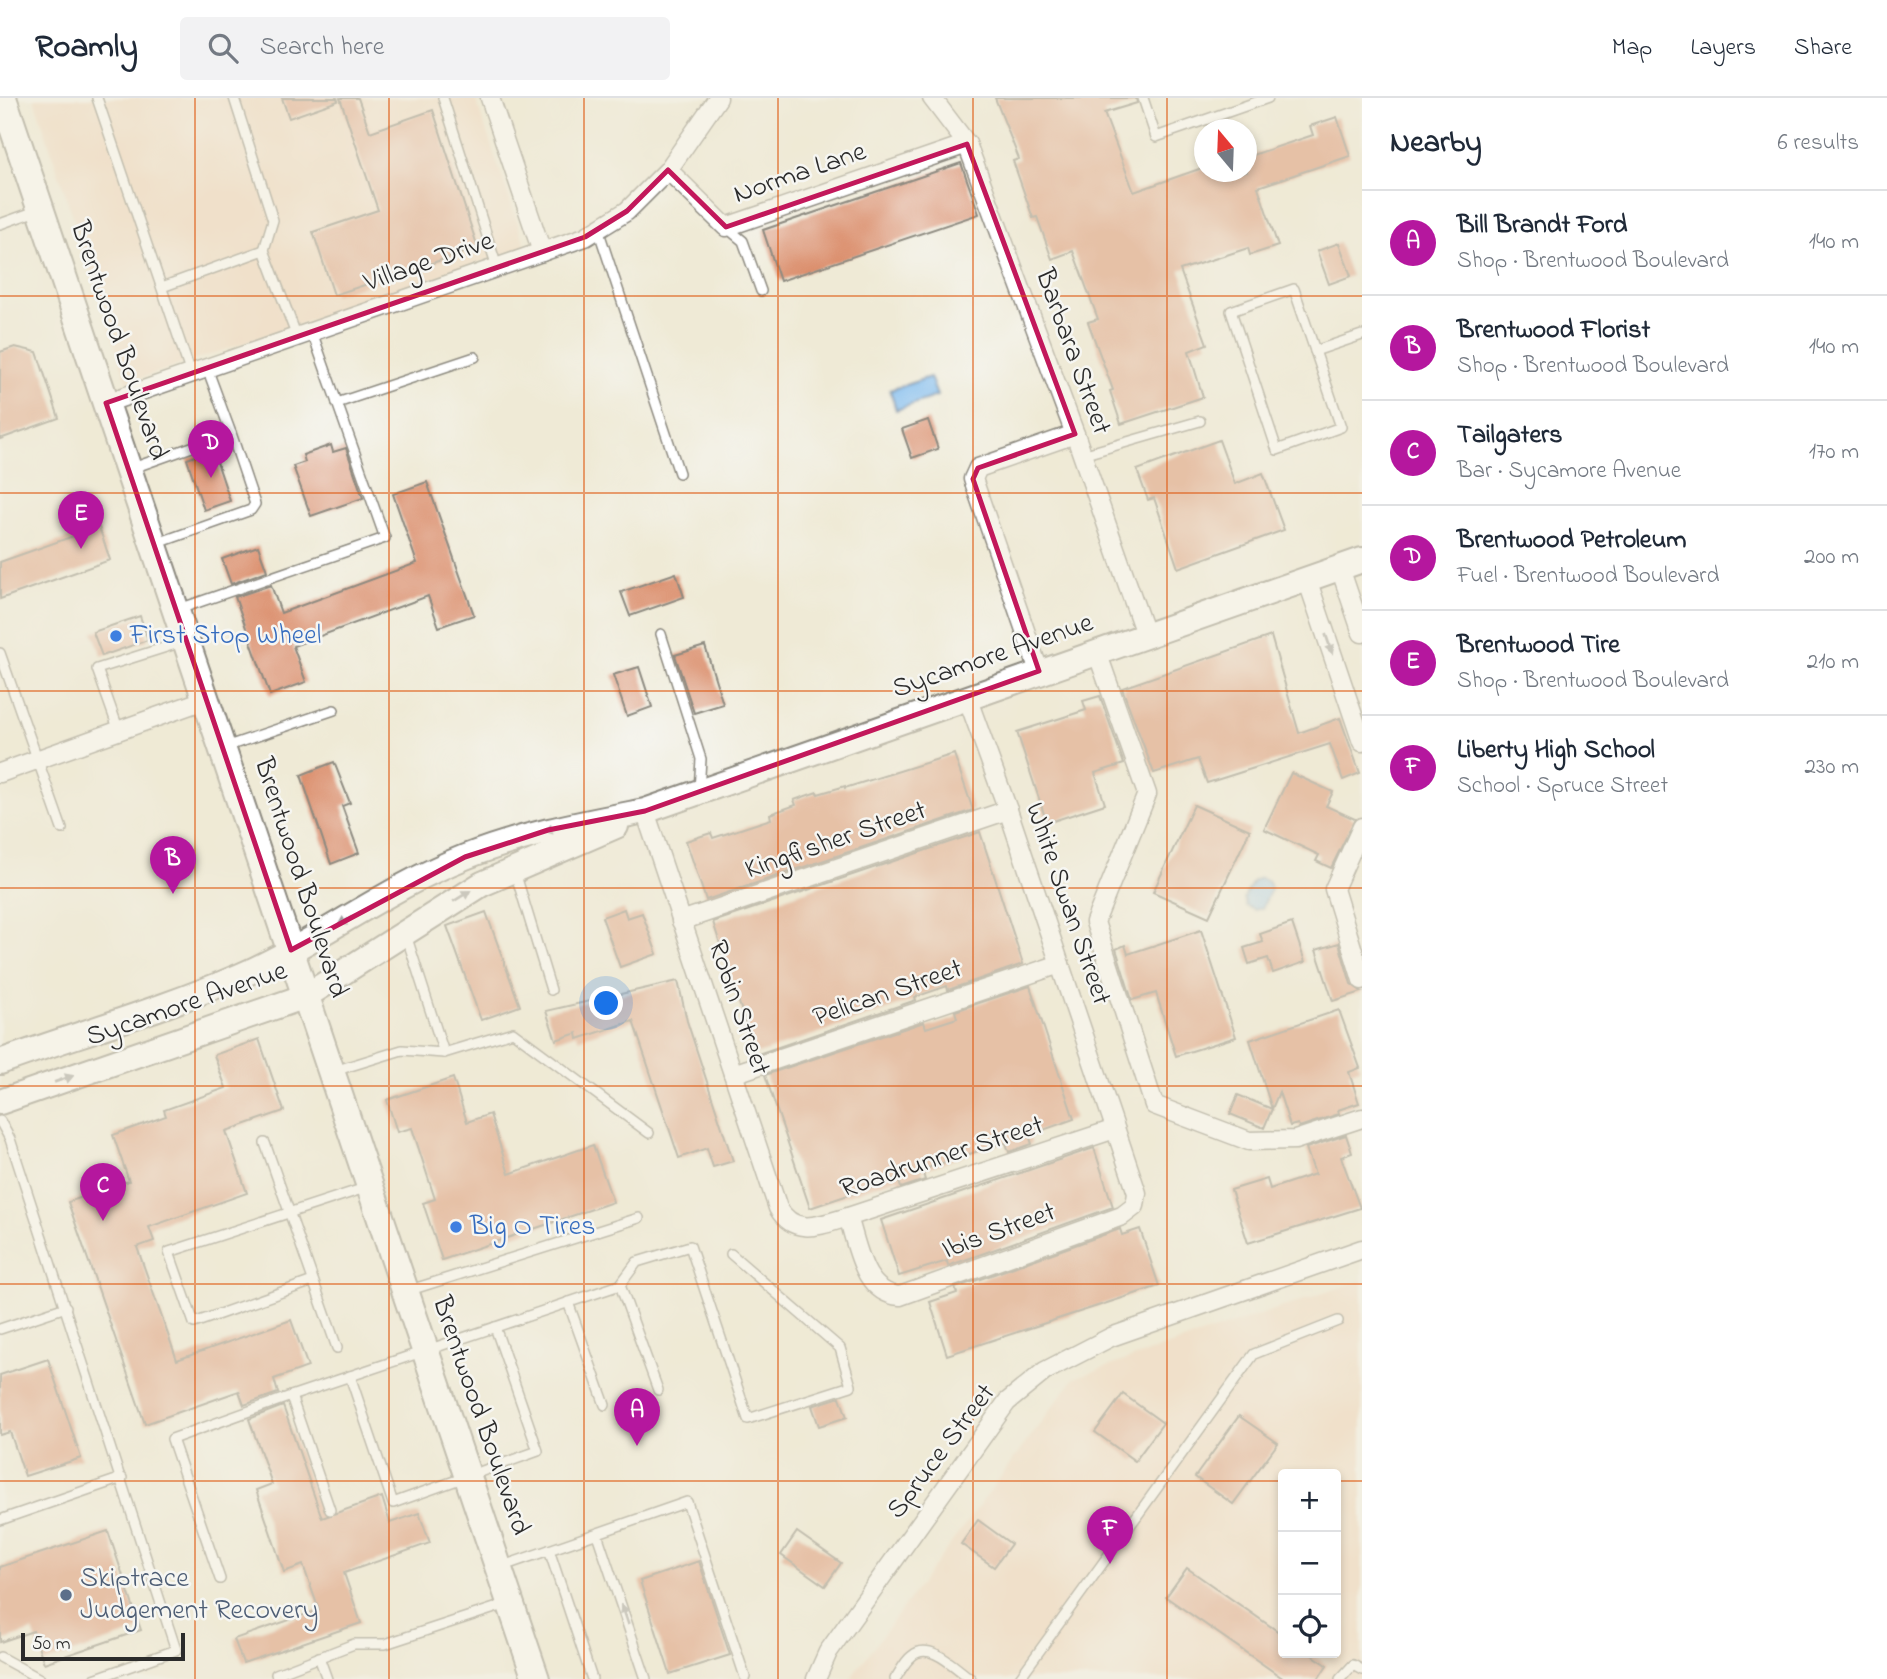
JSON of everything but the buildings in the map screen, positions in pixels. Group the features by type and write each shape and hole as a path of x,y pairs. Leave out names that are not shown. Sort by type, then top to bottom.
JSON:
{"main road":[{"name":"Brentwood Boulevard","path":"4,98 536,1679"}],"street":[{"path":"490,98 542,252"},
{"name":"Village Drive","path":"106,403 542,252 598,229 627,211 668,170 718,98"},
{"name":"Barbara Street","path":"932,98 967,144 1075,434 1145,634"},
{"name":"Norma Lane","path":"668,170 726,227 967,144"},
{"path":"1039,671 973,479 978,468 1075,434"},
{"path":"1351,564 1362,633"},
{"name":"Sycamore Avenue","path":"0,1102 306,996 482,884 600,835 645,811 1351,564"},
{"path":"1307,579 1362,742"},
{"path":"1097,652 1147,794 1095,922 1154,1105 1249,1141 1295,1140 1362,1118"},
{"name":"White Swan Street","path":"967,698 1009,810 1115,1129"},
{"path":"0,773 207,699"},
{"name":"Kingfisher Street","path":"681,920 1009,810"},
{"name":"Sycamore Avenue","path":"0,1062 240,976 397,890 465,857 548,830 645,811"},
{"name":"Robin Street","path":"645,811 778,1208 785,1220"},
{"path":"1362,827 1334,889 1362,980"},
{"name":"Pelican Street","path":"733,1074 1060,964"},
{"name":"Ibis Street","path":"848,1217 865,1269 876,1289 885,1295 900,1296 1122,1216 1135,1206 1137,1193 1115,1129"},
{"name":"Roadrunner Street","path":"785,1220 806,1228 848,1217 1115,1129"},
{"name":"Spruce Street","path":"816,1679 828,1652 1007,1402 1045,1371 1111,1337 1362,1249"}],"lane":[{"path":"97,98 162,287 199,371 231,433 255,504 251,510 154,545"},
{"path":"176,610 385,538 337,403 264,250 273,220 234,98"},
{"path":"443,98 497,267"},
{"path":"1143,98 1156,137 1268,98"},
{"path":"0,224 41,209"},
{"path":"726,227 743,241 761,291"},
{"path":"598,229 679,473"},
{"path":"162,287 264,250"},
{"path":"1294,289 1315,351 1341,427 1277,450 1231,311 1294,289"},
{"path":"1315,351 1362,335"},
{"path":"337,403 475,357"},
{"path":"1082,455 1200,421"},
{"path":"128,470 231,433"},
{"path":"661,634 701,759 698,792"},
{"path":"119,731 97,668 187,641"},
{"path":"0,653 62,829"},
{"path":"223,748 334,710"},
{"path":"515,870 551,990"},
{"path":"405,933 444,1053"},
{"path":"332,1072 402,1050 444,1053 513,1032 649,1133"},
{"path":"0,1122 10,1139 176,1650 94,1679"},
{"path":"265,1143 337,1348"},
{"path":"313,1281 194,1323 169,1252 370,1186"},
{"path":"405,1292 639,1218"},
{"path":"220,1579 172,1439 620,1285 637,1262 690,1246 748,1419 851,1386 840,1348 731,1254"},
{"path":"620,1285 658,1390"},
{"path":"568,1302 605,1405"},
{"path":"0,1329 66,1307"},
{"path":"1019,1679 1254,1354 1338,1321"},
{"path":"350,1376 393,1503 538,1451 495,1327"},
{"path":"291,1396 330,1510"},
{"path":"0,1520 122,1478"},
{"path":"498,1568 687,1502 745,1677"},
{"path":"597,1534 646,1679"},
{"path":"549,1550 592,1679"},
{"path":"276,1674 354,1644 385,1644 510,1604"},
{"path":"895,1679 912,1655 923,1651 935,1653 971,1679"},
{"path":"0,1657 40,1679"},
{"path":"319,1657 327,1679"},
{"path":"1340,1679 1353,1665 1362,1670"}],"highlighted area":[{"path":"967,144 1075,434 978,468 973,479 1039,671 645,811 548,830 465,857 291,950 106,403 585,237 627,211 668,170 726,227"}],"shaded area":[{"path":"34,98 475,98 526,247 127,383"},
{"path":"1362,1280 1362,1679 850,1679 1074,1378"}],"water":[{"path":"930,377 937,396 896,410 890,390"},
{"path":"1260,878 1269,882 1271,889 1262,908 1255,910 1246,906 1244,898 1253,881"}],"place":[{"name":"Brentwood Petroleum","path":"211,478"},
{"name":"Brentwood Tire","path":"81,549"},
{"name":"First Stop Wheel","path":"116,636"},
{"name":"Brentwood Florist","path":"173,894"},
{"name":"Tailgaters","path":"103,1221"},
{"name":"Big O Tires","path":"456,1227"},
{"name":"Bill Brandt Ford","path":"637,1446"},
{"name":"Liberty High School","path":"1110,1564"},
{"name":"Skiptrace Judgement Recovery","path":"66,1595"}]}
